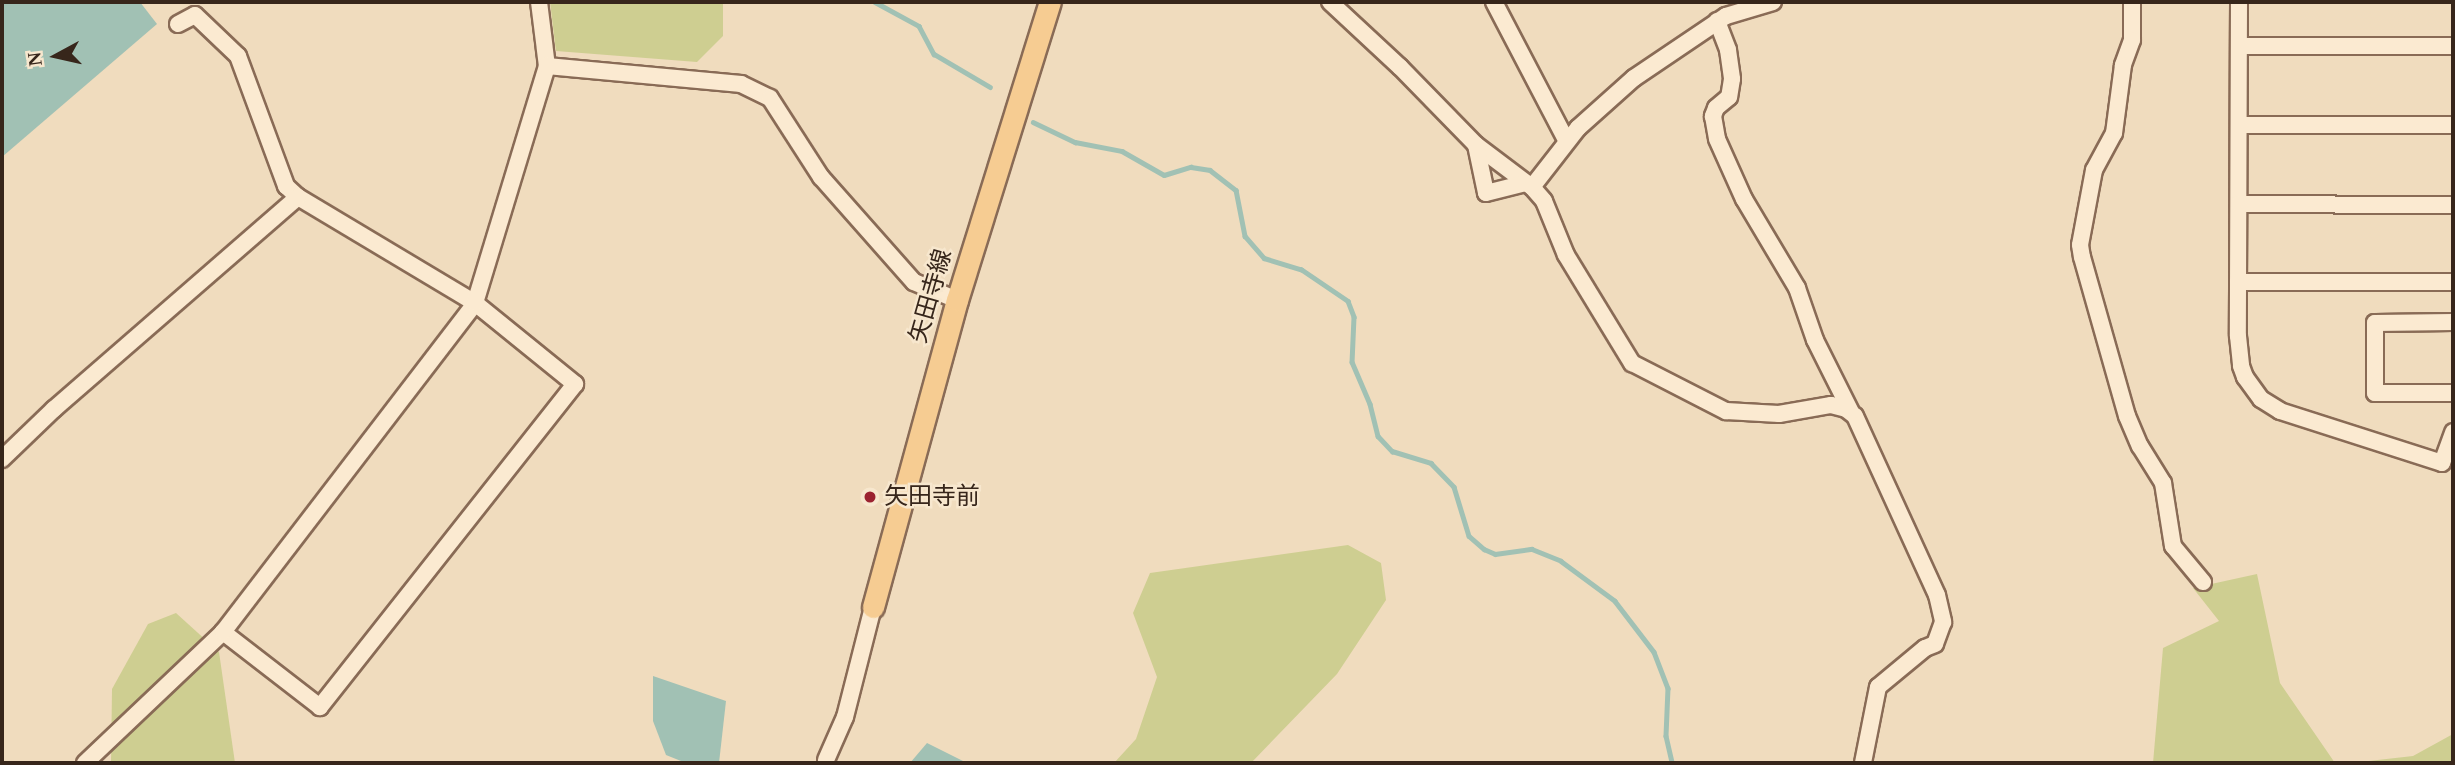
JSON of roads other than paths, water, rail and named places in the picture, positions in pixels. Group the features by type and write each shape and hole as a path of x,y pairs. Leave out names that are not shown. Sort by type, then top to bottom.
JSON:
{"main road":[{"name":"矢田寺線","path":"873,607 957,300 1050,2"}],"street":[{"path":"85,763 223,632 475,303 547,66 539,2"},
{"path":"1330,2 1401,67 1476,145 1530,185 1544,201 1566,255 1632,363 1726,411 1779,414 1831,405 1851,412"},
{"path":"1494,2 1566,140"},
{"path":"1476,145 1486,193 1530,185 1566,140 1634,78 1717,21 1735,12 1773,2"},
{"path":"2133,2 2132,40 2123,65 2114,134 2094,170 2080,245 2127,416 2140,446 2163,484 2173,546 2203,582"},
{"path":"2239,2 2238,282 2241,366 2253,391 2270,406 2442,463 2453,432"},
{"path":"178,24 195,15 238,56 286,186 298,197 475,303 575,384 320,707 223,632"},
{"path":"1717,21 1732,63 1729,97 1716,108 1713,116 1717,139 1744,199 1797,288 1815,340 1858,421 1937,595 1943,622 1936,644 1925,648 1878,687 1863,763"},
{"path":"2239,46 2453,46"},
{"path":"547,66 741,84 770,97 821,177 914,282 957,300"},
{"path":"2239,125 2453,125"},
{"path":"2,459 54,408 298,197"},
{"path":"2239,204 2453,205"},
{"path":"2238,282 2453,282"},
{"path":"2453,322 2375,323 2375,393 2453,393"},
{"path":"826,760 845,717 873,607"}],"waterway":[{"path":"875,2 919,26 934,54 990,87"},
{"path":"1033,122 1075,142 1122,151 1164,175 1191,167 1210,170 1236,190 1245,236 1264,258 1301,269 1348,301 1354,317 1352,362 1370,404 1378,436 1392,451 1431,463 1454,487 1469,536 1484,549 1495,554 1532,549 1561,561 1615,601 1654,652 1668,688 1666,736 1672,763"}],"place":[{"name":"矢田寺前","path":"870,497"}]}
